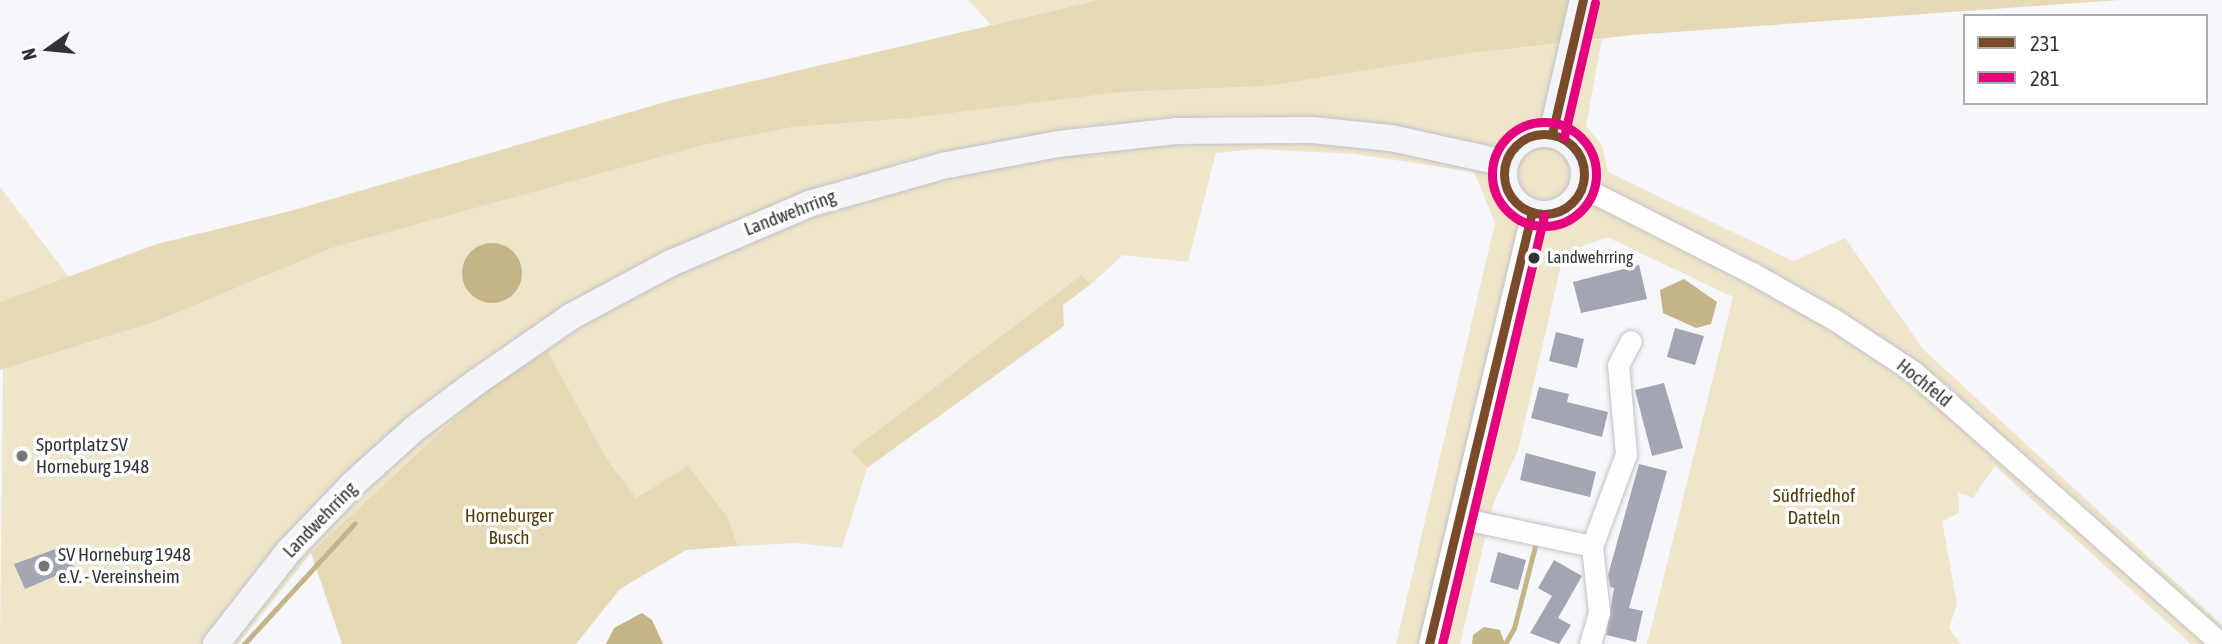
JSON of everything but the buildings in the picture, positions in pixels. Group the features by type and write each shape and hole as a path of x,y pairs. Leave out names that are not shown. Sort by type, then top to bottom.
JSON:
{"main road":[{"path":"1552,134 1583,0"},
{"name":"Landwehrring","path":"216,644 289,551 354,484 414,429 478,381 572,316 660,269 809,204 942,166 1058,144 1175,131 1312,130 1391,138 1505,163"},
{"path":"1540,134 1552,134 1564,139 1580,157 1583,181 1579,193 1559,211 1532,212 1521,206 1507,187 1505,163 1518,143 1540,134"}],"street":[{"name":"Hochfeld","path":"1579,193 1596,194 1752,273 1903,364 2221,644"},
{"path":"1429,644 1532,212"},
{"path":"1590,644 1600,612 1592,546 1626,454 1618,365 1631,341"},
{"path":"1459,517 1592,546"}],"green space":[{"path":"968,0 1100,0 991,25"},
{"path":"1099,0 2119,0 1633,35 1472,53 1268,86 1122,92 913,118 793,127 703,145 332,248 157,321 0,370 0,302 157,244 294,210 672,100"},
{"name":"Südfriedhof Datteln","path":"1602,39 1586,126 1602,145 1608,172 1793,261 1845,238 1923,349 2222,625 2222,644 2191,644 1995,466 1973,498 1958,492 1959,513 1942,521 1957,604 1949,628 1961,644 1647,644 1733,297 1607,237 1564,253 1518,450 1493,505 1460,644 1396,644 1495,223 1474,172 1355,154 1257,149 1216,153 1188,262 1123,255 1091,284 1081,275 851,451 867,468 842,548 797,543 738,546 727,516 688,466 636,498 606,458 311,553 238,644 0,644 3,369 157,321 332,248 703,145 793,127 913,118 1122,92 1268,86 1472,53"},
{"path":"0,187 69,277 0,302"},
{"path":"1081,275 1091,284 1063,305 1064,326 867,468 851,451"},
{"name":"Horneburger Busch","path":"545,347 606,458 636,498 688,466 727,516 738,546 686,550 620,589 576,644 342,644 311,553 485,390"}],"shaded area":[{"path":"492,243 509,248 517,256 522,273 517,290 509,298 492,303 475,298 467,290 462,273 467,256 475,248"},
{"path":"1684,279 1717,302 1711,324 1696,328 1663,313 1660,290"},
{"path":"642,613 652,620 663,644 606,644 614,628"},
{"path":"1484,627 1500,630 1505,644 1472,644 1473,635"}],"waterway":[{"path":"244,644 355,523"},
{"path":"1505,644 1514,628 1535,546"}],"transit line":[{"name":"231","path":"1552,134 1583,0"},
{"name":"281","path":"1564,137 1595,3"},
{"name":"281","path":"1544,122 1564,126 1581,137 1592,154 1596,174 1592,194 1581,211 1564,222 1544,226 1524,222 1507,211 1496,194 1492,174 1496,154 1507,137 1524,126 1544,122"},
{"name":"231","path":"1544,134 1559,137 1572,146 1581,159 1584,174 1581,189 1572,202 1559,211 1544,214 1529,211 1516,202 1507,189 1504,174 1507,159 1516,146 1529,137 1544,134"},
{"name":"231","path":"1429,644 1532,212"},
{"name":"281","path":"1442,644 1544,215"}],"place":[{"name":"Landwehrring","path":"1534,258"},
{"name":"Sportplatz SV Horneburg 1948","path":"22,456"},
{"name":"SV Horneburg 1948 e.V. - Vereinsheim","path":"44,566"}]}
